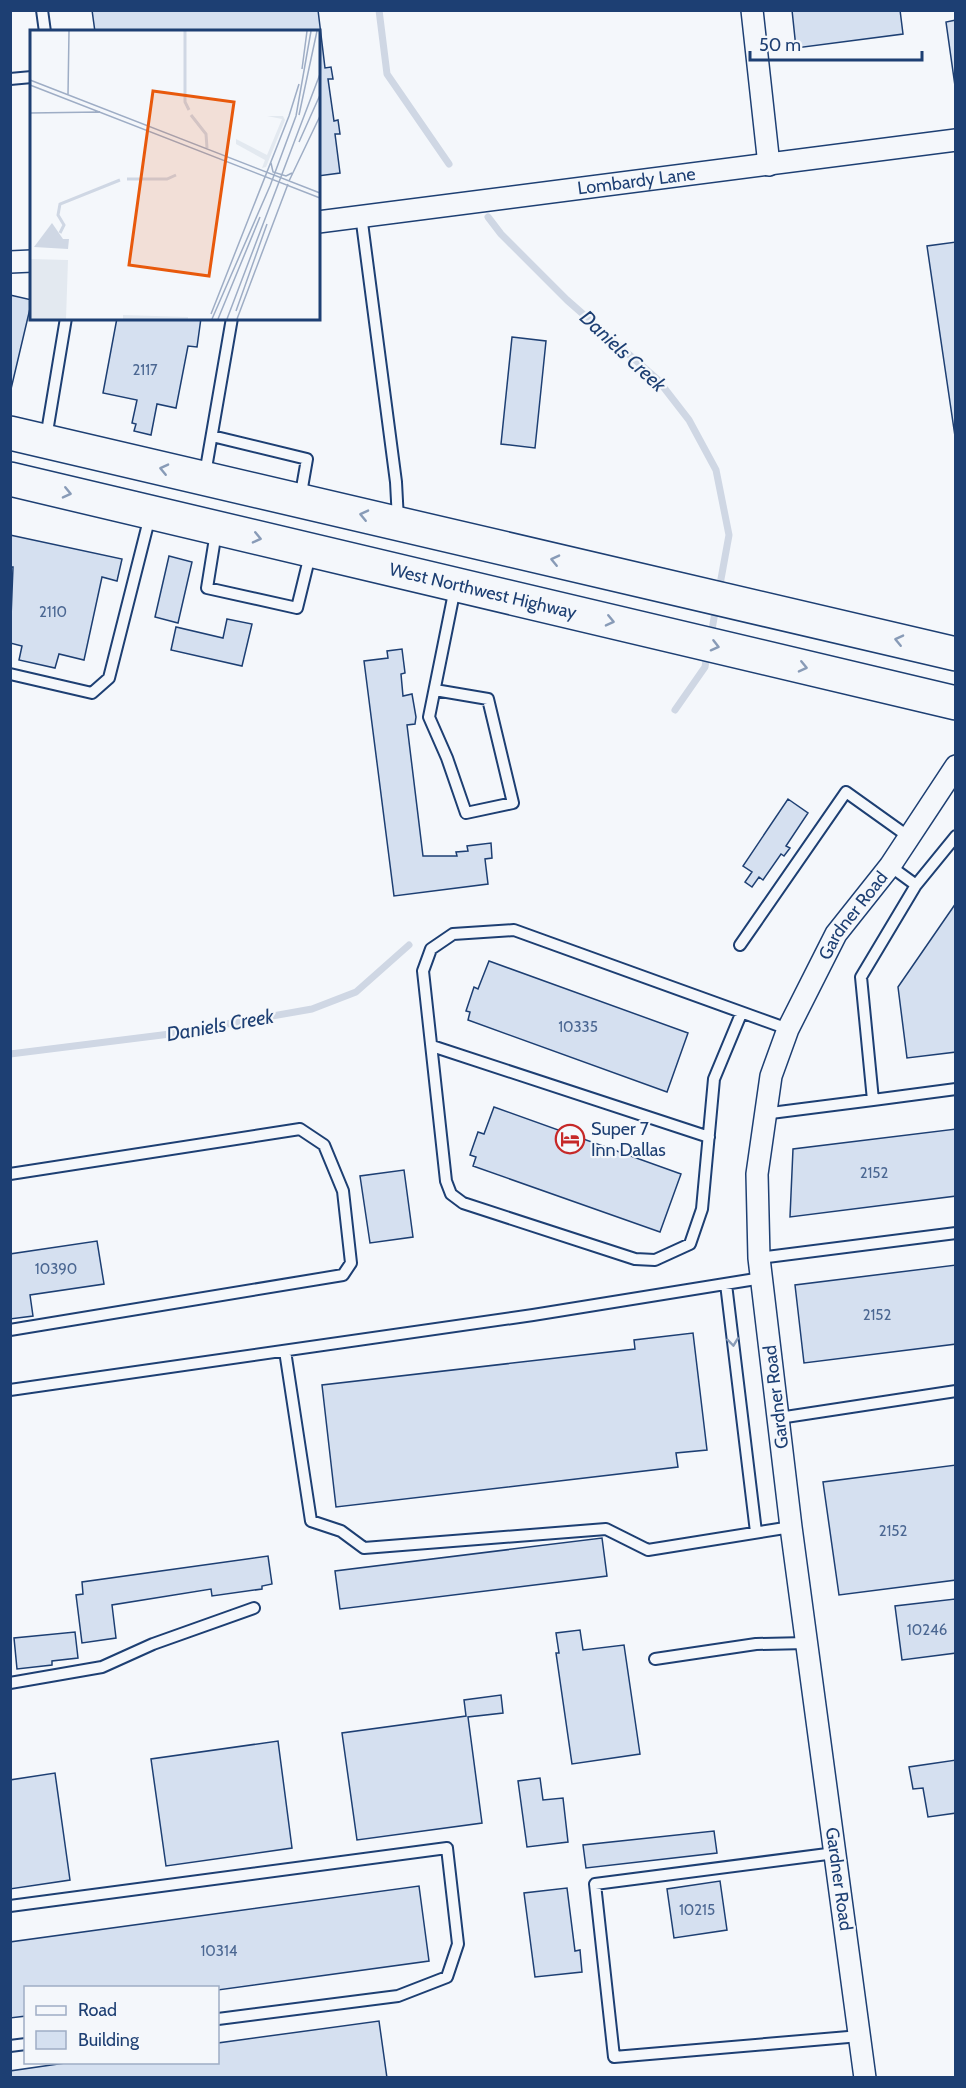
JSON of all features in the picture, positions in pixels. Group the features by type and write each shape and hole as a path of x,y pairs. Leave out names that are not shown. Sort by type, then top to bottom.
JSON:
{"main road":[{"path":"13,482 28,437 956,654"},
{"name":"West Northwest Highway","path":"13,482 312,550 956,703"},
{"path":"311,503 312,550"}],"street":[{"path":"752,10 769,165"},
{"name":"Lombardy Lane","path":"320,222 956,140"},
{"path":"10,262 30,261"},
{"name":"Gardner Road","path":"865,2078 791,1527 760,1268 757,1174 763,1114 771,1076 788,1029 836,934 890,867 956,766"}],"lane":[{"path":"42,10 45,30"},
{"path":"10,79 30,77"},
{"path":"361,215 396,482 398,523"},
{"path":"28,437 65,320"},
{"path":"205,478 232,320"},
{"path":"212,436 307,459 311,503"},
{"path":"10,674 92,693 109,678 151,513"},
{"path":"217,528 207,588 297,608 312,550"},
{"path":"435,690 488,699 513,803 466,813 447,758 429,717 455,584"},
{"path":"740,945 846,792 909,837"},
{"path":"873,1100 861,977 916,885 956,836"},
{"path":"890,867 916,885"},
{"path":"741,1014 714,1079 702,1209 690,1244 655,1260 635,1259 463,1203 451,1194 446,1181 423,971 430,949 453,934 514,930 741,1014 788,1029"},
{"path":"432,1046 708,1137"},
{"path":"763,1114 956,1089"},
{"path":"10,1174 300,1129 324,1145 343,1191 351,1263 342,1275 10,1330"},
{"path":"10,1390 726,1284 760,1268 956,1233"},
{"path":"726,1284 756,1532"},
{"path":"285,1351 312,1521 340,1531 364,1548 606,1529 648,1550 791,1527"},
{"path":"779,1418 956,1391"},
{"path":"10,1683 102,1667 153,1644 254,1608"},
{"path":"655,1659 756,1644 807,1643"},
{"path":"10,1906 447,1848 458,1944 447,1977 398,1996 219,2019"},
{"path":"835,1853 595,1884 614,2057 860,2036"}],"building":[{"path":"92,10 318,10 325,68 331,67 333,79 328,79 334,121 338,120 340,134 335,134 340,173 320,176 320,30 95,30"},
{"path":"792,10 900,10 903,34 796,48"},
{"path":"956,20 956,93 946,22"},
{"path":"956,242 956,443 927,246"},
{"path":"10,295 30,300 30,308 10,389"},
{"path":"117,320 201,320 197,347 188,346 176,408 157,404 151,435 134,431 136,424 132,423 137,400 103,393"},
{"path":"512,337 546,341 535,448 501,444"},
{"path":"10,535 122,559 117,581 102,577 84,660 59,654 55,668 19,660 22,646 10,643 13,567 10,567"},
{"path":"169,556 192,562 178,623 155,617"},
{"path":"227,619 252,624 242,666 171,650 176,627 223,638"},
{"path":"402,649 405,673 401,674 403,696 412,694 416,717 415,724 407,725 423,856 457,856 456,852 468,851 467,846 491,843 492,858 485,859 488,884 394,896 364,661 388,658 387,651"},
{"path":"788,799 808,813 786,846 790,848 784,856 781,854 763,880 759,877 752,887 745,882 752,872 743,866"},
{"path":"956,903 956,1052 907,1058 898,987"},
{"path":"489,961 688,1033 667,1092 468,1020 470,1012 466,1011 474,987 478,989"},
{"path":"494,1107 681,1174 660,1232 473,1166 476,1157 470,1155 478,1132 484,1134"},
{"path":"956,1129 956,1196 790,1217 793,1149"},
{"path":"404,1170 413,1237 370,1243 360,1176"},
{"path":"97,1241 104,1284 30,1295 33,1316 10,1319 10,1254"},
{"path":"956,1265 956,1344 804,1363 795,1285"},
{"path":"693,1333 707,1450 676,1453 678,1467 336,1507 322,1385 635,1349 634,1340"},
{"path":"956,1465 956,1580 839,1595 823,1482"},
{"path":"602,1538 607,1576 340,1609 335,1571"},
{"path":"268,1556 272,1584 262,1586 262,1589 212,1596 211,1589 112,1605 116,1638 82,1643 76,1595 83,1594 82,1582"},
{"path":"955,1599 956,1653 902,1660 895,1606"},
{"path":"580,1630 583,1650 624,1645 640,1754 572,1764 556,1653 559,1653 556,1633"},
{"path":"75,1632 78,1658 52,1661 52,1665 17,1669 14,1638"},
{"path":"501,1695 503,1713 468,1717 482,1823 357,1840 342,1733 466,1716 464,1700"},
{"path":"278,1741 292,1848 166,1866 151,1759"},
{"path":"956,1760 956,1813 928,1817 923,1788 913,1789 909,1767"},
{"path":"55,1773 70,1880 10,1889 10,1780"},
{"path":"540,1778 543,1800 563,1798 568,1842 527,1847 518,1781"},
{"path":"714,1831 717,1853 586,1868 583,1845"},
{"path":"720,1881 727,1930 674,1938 667,1889"},
{"path":"419,1886 429,1961 219,1990 219,1986 24,1986 24,2016 10,2018 10,1942"},
{"path":"567,1888 575,1951 580,1950 582,1972 535,1977 524,1893"},
{"path":"379,2021 387,2078 10,2078 10,2071 58,2064 219,2064 219,2043"}],"waterway":[{"name":"Daniels Creek","path":"379,10 387,74 449,164"},
{"name":"Daniels Creek","path":"488,217 501,234 567,300 658,380 689,420 716,470 729,535 719,590"},
{"name":"Daniels Creek","path":"711,635 716,607"},
{"name":"Daniels Creek","path":"675,710 705,667 707,654"},
{"name":"Daniels Creek","path":"10,1054 170,1034 312,1009 356,992 409,945"}],"place":[{"name":"Super 7 Inn Dallas","path":"570,1139"}]}
